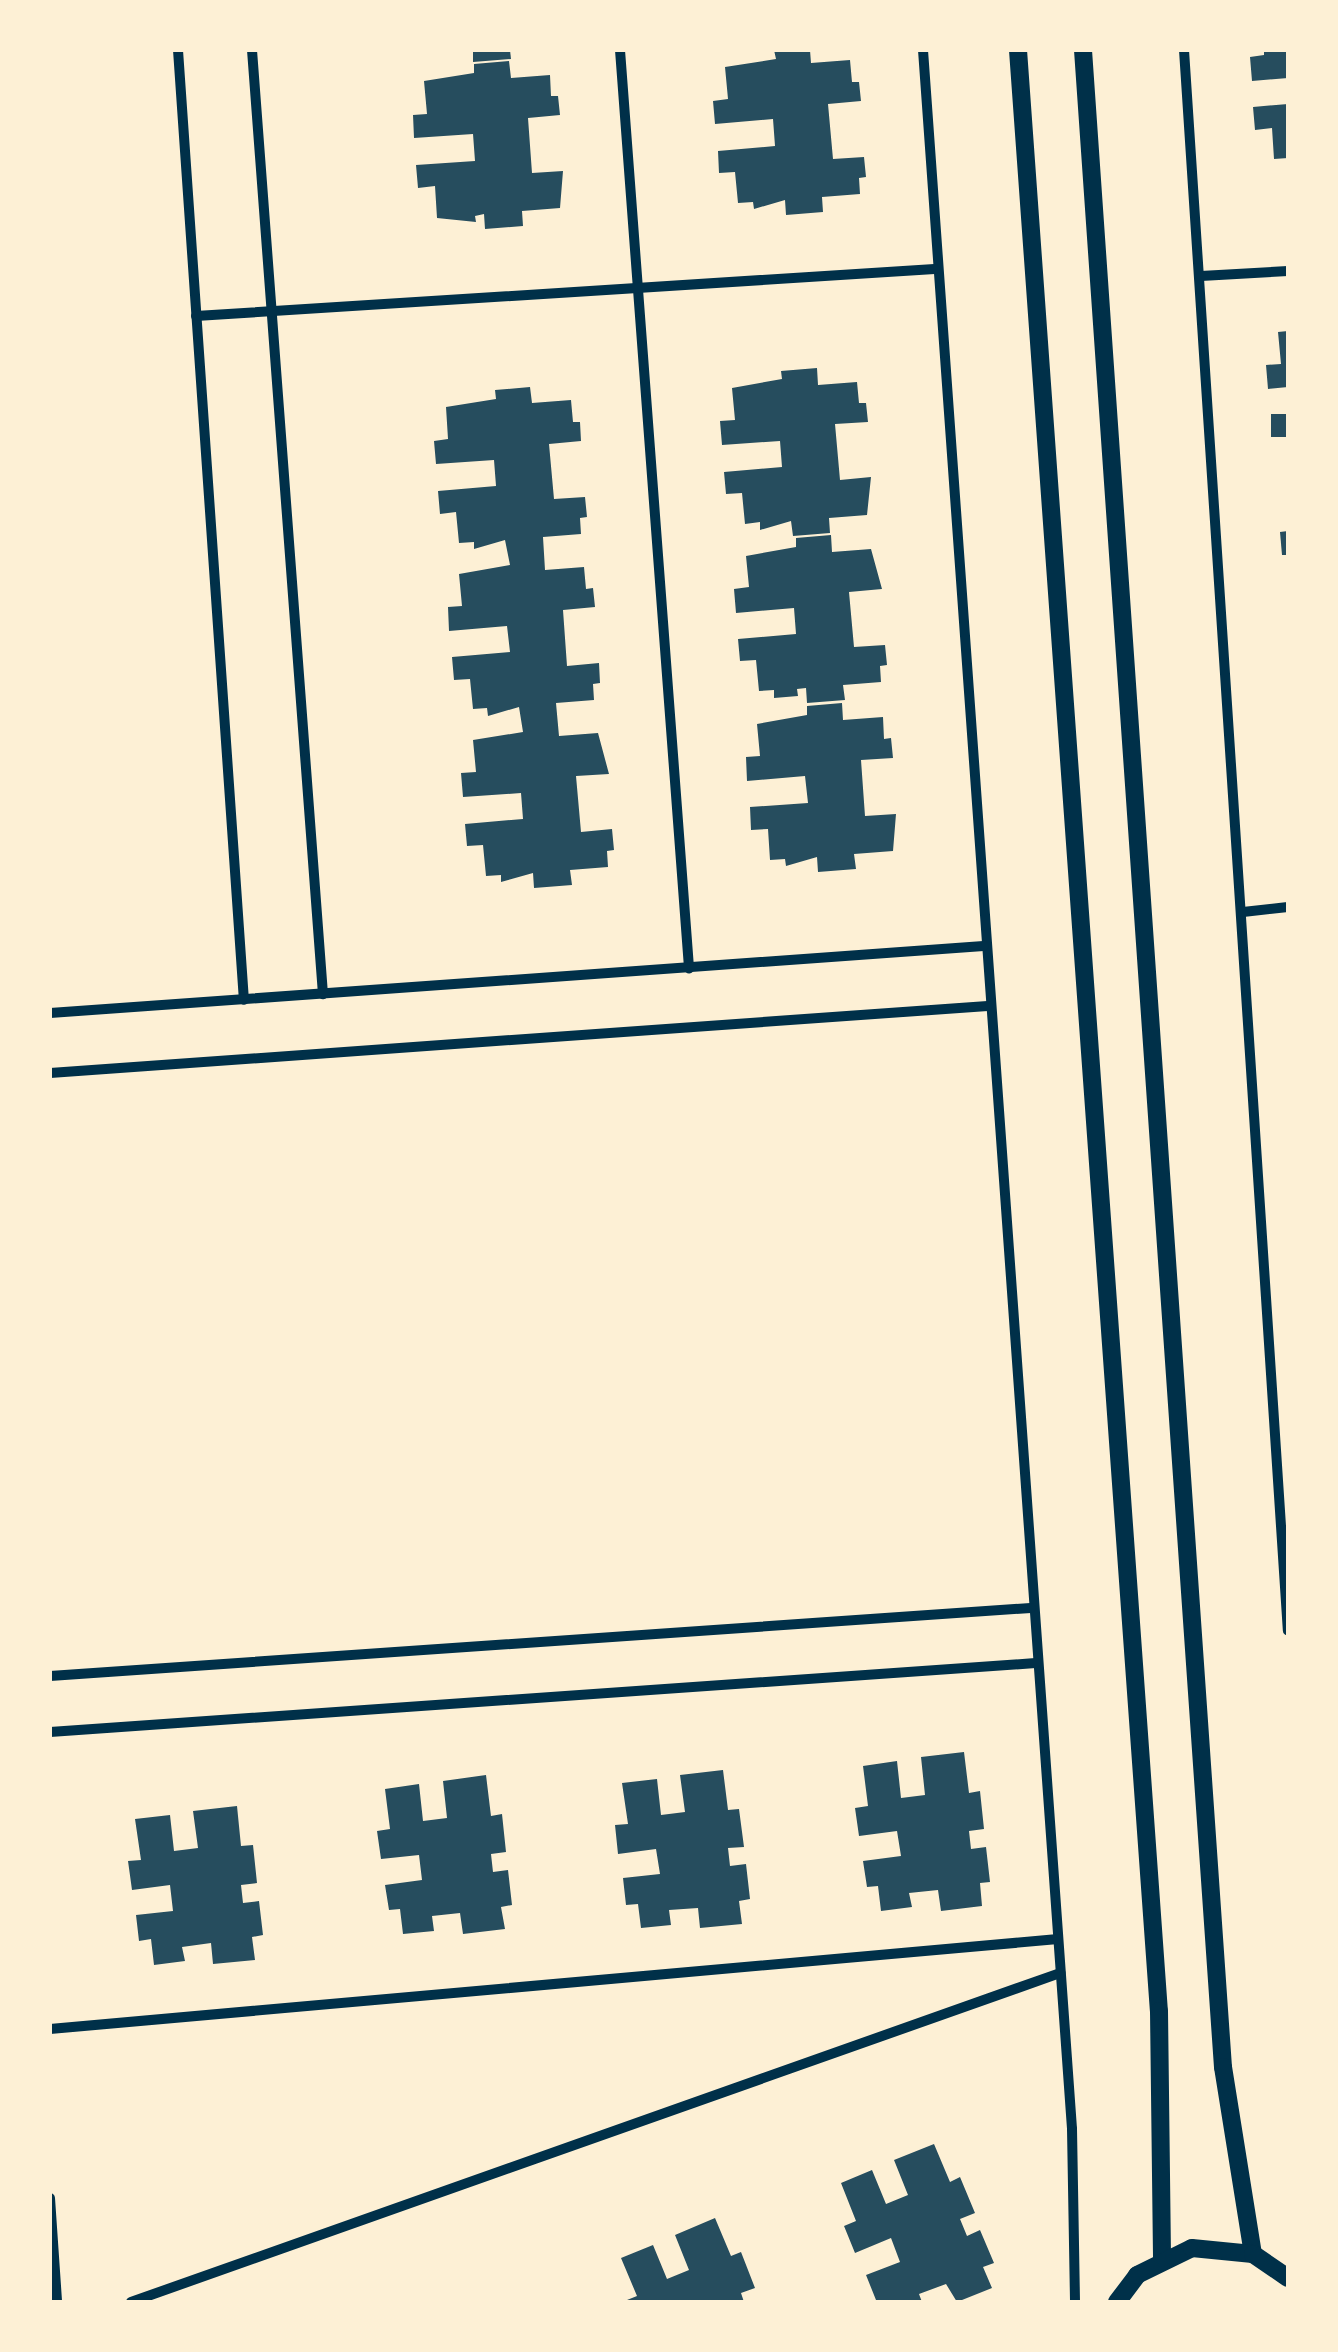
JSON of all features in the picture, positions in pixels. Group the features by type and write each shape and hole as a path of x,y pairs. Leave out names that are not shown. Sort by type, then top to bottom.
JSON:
{"street":[{"path":"178,50 244,1000"},
{"path":"252,50 322,994"},
{"path":"620,50 689,968"},
{"path":"923,50 988,1006 1075,2169 1075,2302"},
{"path":"1018,50 1159,2011 1162,2257"},
{"path":"1083,50 1223,2067 1253,2254"},
{"path":"1184,50 1288,1631"},
{"path":"196,316 936,269"},
{"path":"1201,276 1288,271"},
{"path":"1243,912 1288,907"},
{"path":"50,1014 984,946"},
{"path":"50,1073 988,1006"},
{"path":"50,1676 1032,1608"},
{"path":"50,1732 1036,1664"},
{"path":"50,2029 1058,1940"},
{"path":"131,2302 1060,1973"},
{"path":"50,2198 57,2302"},
{"path":"1116,2301 1162,2257 1192,2248 1253,2254 1288,2278"}],"building":[{"path":"473,50 510,50 511,59 473,62"},
{"path":"774,50 810,50 811,63 850,60 852,82 859,82 861,101 828,104 833,159 864,157 866,177 859,178 860,194 822,197 823,212 786,215 785,200 754,209 753,202 738,203 735,172 719,173 718,151 775,146 773,119 715,124 713,101 728,99 725,67 776,59"},
{"path":"1264,50 1288,50 1288,78 1252,81 1250,57 1264,55"},
{"path":"509,61 511,78 550,75 551,96 558,96 560,115 528,118 532,173 563,171 560,208 522,211 523,226 485,229 484,214 475,216 476,222 437,218 435,186 418,188 416,165 475,161 473,134 414,138 413,115 427,114 424,81 474,73 474,64"},
{"path":"1288,104 1288,158 1274,159 1272,128 1255,130 1253,107"},
{"path":"1288,331 1288,387 1268,389 1266,365 1281,364 1278,332"},
{"path":"817,368 818,385 857,382 859,403 866,403 868,422 835,424 840,480 871,477 867,515 829,518 830,533 793,536 791,521 760,530 760,522 745,524 742,493 726,494 724,472 782,467 780,441 722,445 720,421 735,420 732,388 782,379 781,371"},
{"path":"530,387 532,403 571,400 573,422 580,422 581,441 549,444 554,499 585,497 587,517 580,518 581,534 543,537 545,570 584,567 586,589 593,588 595,607 563,610 567,666 599,663 600,683 593,684 594,700 556,703 559,736 598,733 609,774 576,776 581,832 612,829 614,850 607,851 608,867 570,870 572,885 534,888 533,873 501,882 501,875 486,876 483,845 467,846 465,824 523,819 521,793 463,797 461,773 476,772 473,740 523,732 519,707 488,716 487,708 473,709 470,679 454,680 452,657 510,652 507,626 449,631 448,607 462,606 459,574 510,565 505,540 474,549 474,542 459,543 456,512 440,514 438,491 496,486 494,460 436,464 434,441 448,439 446,407 496,399 495,390"},
{"path":"1271,414 1288,414 1288,437 1271,437"},
{"path":"1288,531 1288,555 1282,555 1280,532"},
{"path":"831,535 832,552 871,549 882,589 849,592 854,647 885,645 887,665 880,666 881,682 843,685 845,700 807,703 806,688 797,689 798,696 774,698 774,690 759,691 756,660 740,661 738,639 796,634 794,608 736,613 734,589 749,587 746,556 796,547 796,538"},
{"path":"842,703 843,720 883,717 884,739 891,738 893,758 861,760 865,816 896,814 893,851 854,854 856,869 818,872 817,857 786,866 785,859 770,860 768,829 751,830 750,807 808,803 805,776 747,781 746,757 760,756 757,724 807,715 807,706"},
{"path":"964,1752 969,1793 980,1791 984,1829 969,1831 971,1849 986,1847 990,1882 980,1883 982,1906 941,1911 938,1890 909,1893 912,1907 881,1911 878,1886 867,1887 863,1861 901,1856 897,1831 859,1836 855,1808 868,1806 863,1766 897,1761 901,1798 925,1795 921,1757"},
{"path":"723,1770 728,1810 739,1809 744,1847 728,1848 730,1866 746,1864 750,1899 739,1901 742,1924 700,1928 698,1908 669,1910 671,1925 641,1928 638,1904 626,1905 623,1878 660,1874 656,1849 618,1854 615,1825 628,1824 622,1783 657,1779 661,1815 685,1812 680,1775"},
{"path":"486,1775 491,1816 502,1814 506,1852 491,1854 493,1872 508,1870 512,1905 501,1907 505,1929 463,1934 460,1913 432,1916 434,1931 403,1934 400,1909 389,1910 385,1885 422,1880 419,1855 381,1859 377,1831 390,1829 385,1789 419,1784 423,1821 447,1818 443,1781"},
{"path":"237,1806 241,1846 253,1845 257,1883 241,1885 243,1903 259,1901 263,1935 252,1937 255,1960 213,1964 211,1943 182,1947 185,1961 154,1965 151,1939 139,1941 136,1915 173,1911 170,1885 132,1890 128,1861 141,1860 135,1819 170,1815 174,1851 198,1848 193,1811"},
{"path":"934,2144 950,2182 960,2177 975,2213 960,2219 967,2236 980,2230 994,2263 983,2267 992,2288 957,2302 946,2284 919,2294 922,2302 876,2300 866,2275 900,2262 891,2238 855,2253 844,2226 856,2221 841,2183 872,2170 886,2204 908,2195 894,2160"},
{"path":"715,2218 731,2256 741,2252 755,2288 741,2293 744,2302 622,2302 637,2296 621,2258 653,2245 667,2279 689,2270 675,2235"}]}
